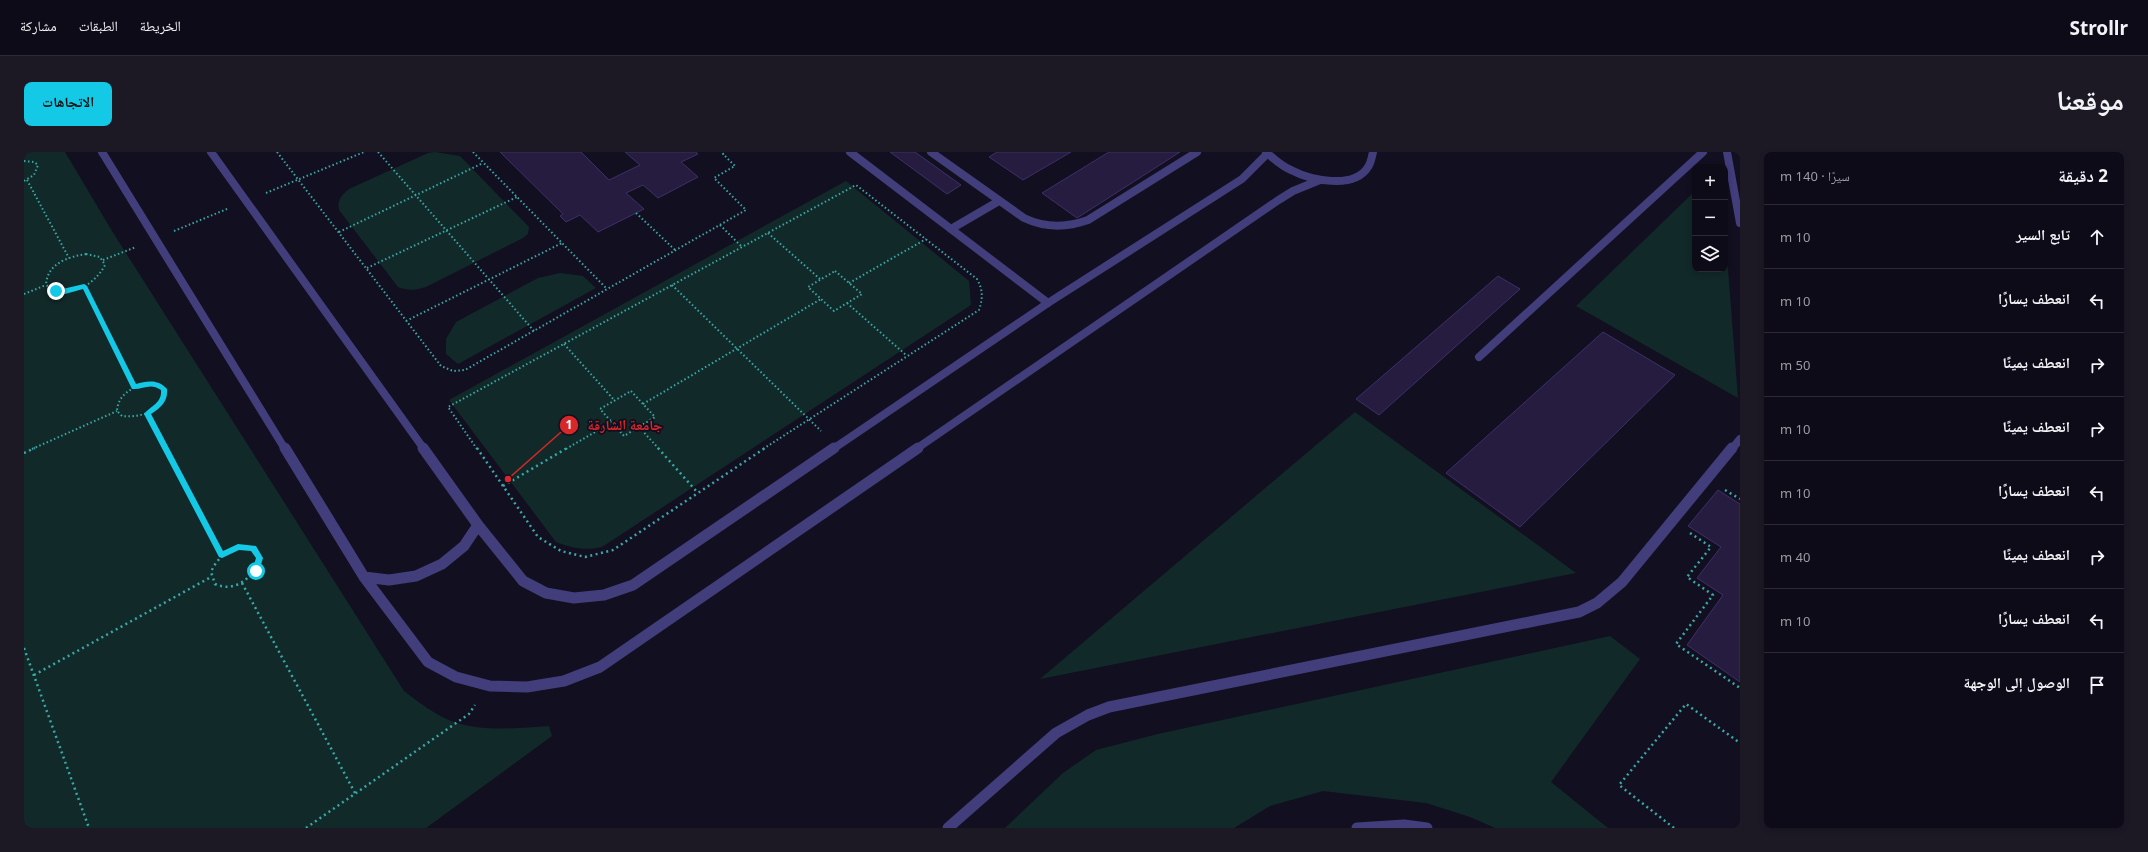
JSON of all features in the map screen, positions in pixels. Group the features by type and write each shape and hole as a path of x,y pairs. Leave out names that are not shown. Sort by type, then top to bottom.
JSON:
{"street":[{"path":"102,152 364,577 428,662 456,678 490,686 527,687 557,682 600,667 1277,201 1293,191 1320,180"},
{"path":"211,152 478,525 523,581 546,593 574,598 604,595 633,585 1048,303 1242,179 1254,170 1267,153 1276,163 1289,171 1320,180 1338,181 1354,177 1366,171 1372,161 1372,152"},
{"path":"850,152 1048,303"},
{"path":"931,152 999,202 1037,224 1064,226 1077,224 1088,220 1197,152"},
{"path":"1479,357 1703,152"},
{"path":"1727,152 1740,223"},
{"path":"952,229 999,202"},
{"path":"948,828 1056,733 1088,715 1109,707 1579,612 1597,603 1622,582 1740,439"},
{"path":"364,577 389,580 416,576 442,564 464,546 478,525"},
{"path":"1357,828 1404,825 1427,828"}],"path":[{"path":"277,152 441,366 445,369 458,372 465,370 746,210 714,178 735,166 723,154 726,152"},
{"path":"378,152 534,331"},
{"path":"473,152 606,289"},
{"path":"24,161 34,162 38,165 34,175 24,181"},
{"path":"339,232 483,163"},
{"path":"27,180 69,258"},
{"path":"856,185 977,279 982,287 984,297 979,310 906,355 697,492 613,550 585,557 561,551 538,537 448,407 768,233 856,185"},
{"path":"367,268 517,197"},
{"path":"636,213 675,250"},
{"path":"720,225 742,247"},
{"path":"768,233 820,280"},
{"path":"849,283 926,239"},
{"path":"406,321 562,243"},
{"path":"86,254 100,257 105,265 99,276 84,286 65,292 50,289 46,285 47,273 60,262 69,258 86,254"},
{"path":"835,271 862,294 834,311 808,287 820,280 835,271"},
{"path":"24,294 46,285"},
{"path":"672,285 838,446"},
{"path":"84,286 134,387"},
{"path":"643,404 821,299"},
{"path":"847,303 906,355"},
{"path":"564,344 615,400"},
{"path":"146,383 157,384 164,389 164,397 158,406 147,414 129,418 122,416 117,411 117,405 120,398 134,387 146,383"},
{"path":"631,391 655,417 624,436 600,409 615,400 631,391"},
{"path":"24,453 117,411"},
{"path":"147,414 222,555"},
{"path":"503,486 612,422"},
{"path":"639,427 697,492"},
{"path":"1720,487 1740,499"},
{"path":"1685,530 1711,546 1687,577 1713,595 1676,644 1740,688"},
{"path":"246,546 253,548 258,552 259,564 256,571 242,583 226,587 219,586 211,577 213,566 222,555 230,550 246,546"},
{"path":"34,675 211,577"},
{"path":"242,583 355,793"},
{"path":"24,648 90,828"},
{"path":"306,828 469,714 490,686"},
{"path":"1674,828 1619,785 1686,704 1740,743"}],"green space":[{"path":"24,152 65,152 112,231 404,691 434,712 454,722 489,728 549,726 552,736 426,828 24,828"},
{"path":"435,152 460,156 529,227 528,234 523,238 426,287 409,290 398,287 339,210 339,200 349,189 428,153"},
{"path":"846,181 969,281 971,305 602,547 589,549 578,548 556,542 449,400"},
{"path":"1692,194 1692,272 1728,272 1728,269 1738,398 1576,306"},
{"path":"560,273 583,276 596,288 458,364 446,354 446,339 456,322 538,278"},
{"path":"1355,412 1576,573 1040,679"},
{"path":"1610,636 1640,659 1551,782 1608,828 1495,828 1470,817 1426,803 1323,791 1270,806 1234,828 1005,828 1063,773 1096,750 1158,734"}],"building":[{"path":"500,152 581,152 609,180 640,165 625,152 696,152 698,154 681,162 698,177 658,198 643,185 626,193 644,209 598,232 580,215 566,222 560,216 563,214"},
{"path":"890,152 915,152 961,185 947,194"},
{"path":"997,152 1071,152 1023,180 989,157"},
{"path":"1109,152 1180,152 1077,218 1042,193"},
{"path":"1498,276 1520,289 1379,415 1356,399"},
{"path":"1603,332 1675,375 1520,527 1446,473"},
{"path":"1718,490 1740,504 1740,682 1687,645 1723,595 1697,578 1721,547 1688,526"}],"place":[{"name":"جامعة الشارقة","path":"508,479"}],"route":[{"path":"56,291 65,292 84,286 134,387 146,383 157,384 164,389 164,397 158,406 147,414 222,555 238,547 246,546 253,548 258,552 260,558 256,571"}]}
